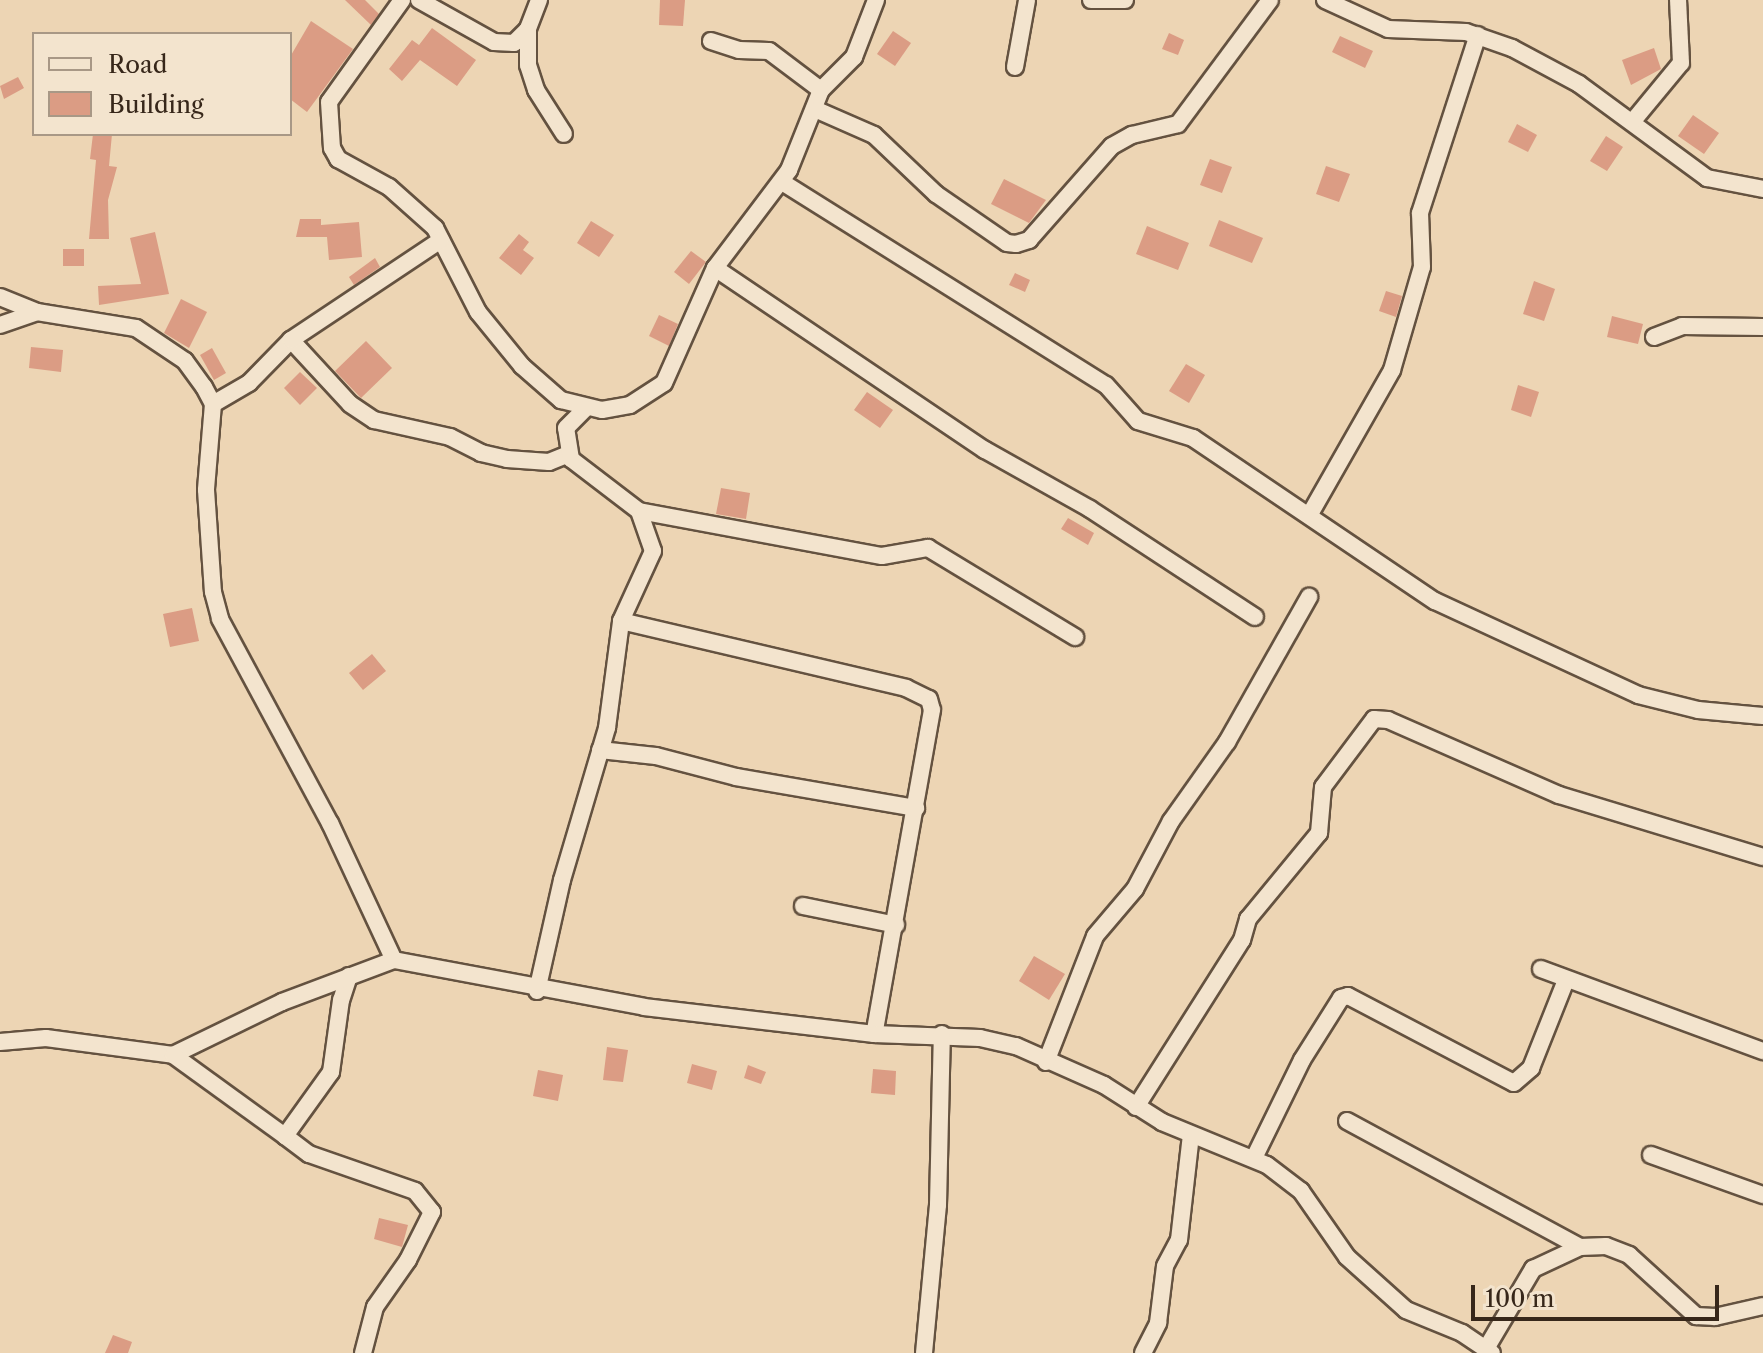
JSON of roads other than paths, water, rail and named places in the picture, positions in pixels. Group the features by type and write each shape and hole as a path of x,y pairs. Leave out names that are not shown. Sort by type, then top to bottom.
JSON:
{"street":[{"path":"402,0 329,102 327,136 338,159 389,187 441,240 497,342 561,400 585,409 630,405 664,383 715,268 782,182 817,110 821,90 854,57 876,0"},
{"path":"419,0 494,42 514,43 528,29"},
{"path":"539,0 528,29 528,65 536,90 564,134"},
{"path":"1015,67 1027,0"},
{"path":"1091,0 1125,0"},
{"path":"817,110 874,135 936,194 1007,243 1016,244 1029,240 1112,146 1132,135 1178,124 1270,0"},
{"path":"1325,0 1388,29 1478,35 1548,66 1633,121 1711,180 1763,189"},
{"path":"1633,121 1683,58 1678,0"},
{"path":"1310,514 1392,370 1422,267 1420,213 1478,35"},
{"path":"711,41 739,50 769,51 821,90"},
{"path":"782,182 1106,385 1138,421 1193,438 1435,601 1638,695 1698,710 1763,716"},
{"path":"213,404 249,383 291,340 441,240"},
{"path":"715,268 985,450 1090,509 1255,617"},
{"path":"0,297 37,312 136,328 185,361 213,404 206,490 213,592 220,619 330,823 394,960"},
{"path":"0,325 37,312"},
{"path":"1654,337 1682,326 1763,327"},
{"path":"291,340 350,404 374,420 450,437 481,453 507,459 549,462 569,454"},
{"path":"537,991 600,750 621,621 653,551 639,511 625,495 578,468 569,454 561,400"},
{"path":"566,428 585,409"},
{"path":"639,511 882,556 922,546 1075,637"},
{"path":"1046,1062 1095,936 1142,880 1171,821 1227,742 1309,597"},
{"path":"621,621 906,688 929,699 932,710 916,808 898,887 896,925 874,1034"},
{"path":"1136,1107 1242,940 1248,919 1319,833 1323,787 1374,719 1388,720 1571,799 1763,857"},
{"path":"600,750 656,756 736,777 916,808"},
{"path":"803,906 896,925"},
{"path":"173,1055 349,976 394,960 537,991 874,1034 942,1034 1016,1046 1046,1062 1104,1085 1136,1107 1191,1135 1254,1158 1301,1191 1347,1257 1406,1310 1490,1350 1533,1269 1552,1256 1580,1247 1606,1246 1629,1255 1696,1316 1763,1306"},
{"path":"1541,969 1763,1051"},
{"path":"285,1136 331,1072 336,1021 349,976"},
{"path":"1254,1158 1302,1060 1341,998 1348,996 1514,1083 1531,1068 1566,980"},
{"path":"924,1353 938,1205 942,1034"},
{"path":"0,1042 46,1038 173,1055 309,1154 381,1176 429,1203 429,1224 375,1307 372,1334 363,1353"},
{"path":"1347,1121 1580,1247"},
{"path":"1143,1353 1158,1323 1165,1266 1179,1240 1191,1135"},
{"path":"1651,1155 1763,1195"}]}
